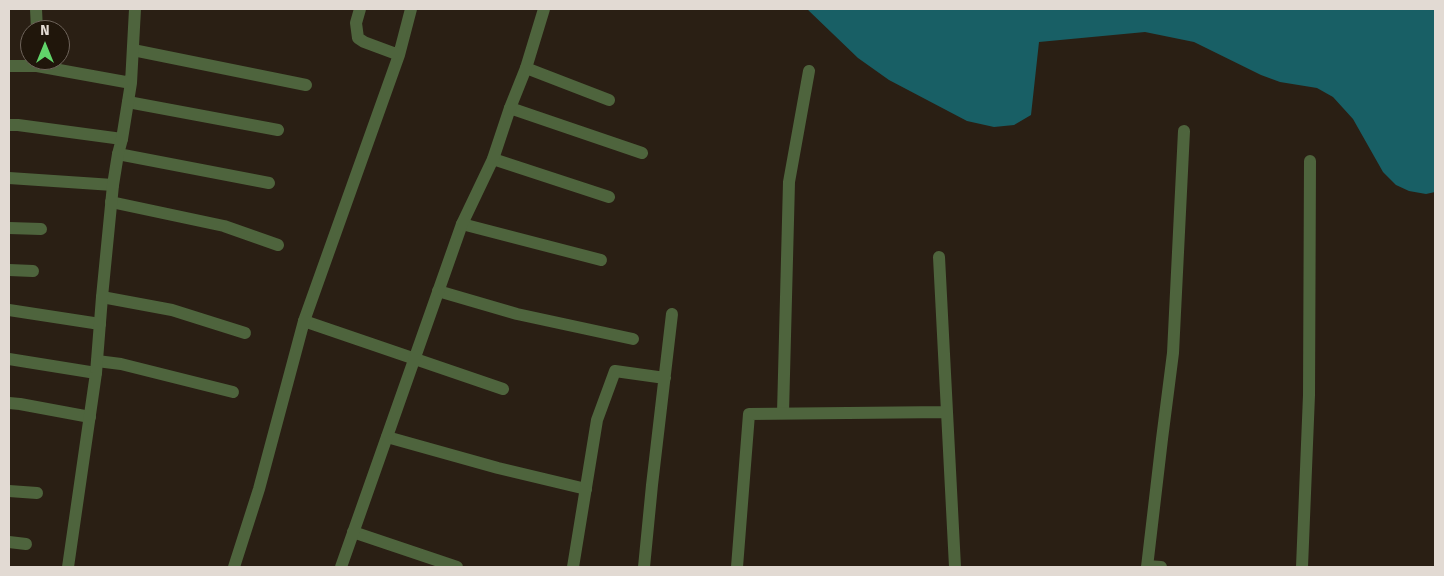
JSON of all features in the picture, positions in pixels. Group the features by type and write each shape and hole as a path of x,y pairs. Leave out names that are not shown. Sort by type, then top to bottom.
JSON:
{"street":[{"path":"68,567 97,367 113,185 131,83 135,9"},
{"path":"360,9 356,23 358,38 399,55"},
{"path":"234,567 259,488 304,321 399,55 411,9"},
{"path":"341,567 462,224 493,159 526,68 544,9"},
{"path":"133,50 306,85"},
{"path":"526,68 609,100"},
{"path":"70,70 131,83"},
{"path":"783,414 789,182 809,71"},
{"path":"128,102 278,130"},
{"path":"510,108 642,153"},
{"path":"9,126 122,139"},
{"path":"1161,567 1147,567 1174,353 1184,131"},
{"path":"118,154 269,183"},
{"path":"493,159 609,197"},
{"path":"1302,567 1309,395 1310,161"},
{"path":"9,178 113,185"},
{"path":"111,202 224,226 278,245"},
{"path":"462,224 600,260"},
{"path":"9,228 41,229"},
{"path":"939,257 955,567"},
{"path":"9,270 33,272"},
{"path":"438,291 517,314 633,339"},
{"path":"102,297 172,310 245,333"},
{"path":"9,310 100,324"},
{"path":"644,567 672,314"},
{"path":"304,321 503,389"},
{"path":"9,359 97,367 121,364 233,392"},
{"path":"574,567 597,420 615,371 665,378"},
{"path":"9,403 90,417"},
{"path":"737,567 749,414 947,412"},
{"path":"387,437 498,468 586,489"},
{"path":"9,491 37,492"},
{"path":"353,532 457,567"},
{"path":"9,542 26,544"}],"water":[{"path":"807,9 1435,9 1435,192 1426,194 1409,191 1396,185 1383,172 1353,119 1333,97 1317,88 1280,82 1261,75 1194,42 1145,32 1039,42 1031,115 1014,125 994,127 967,121 889,80 858,58"}]}
